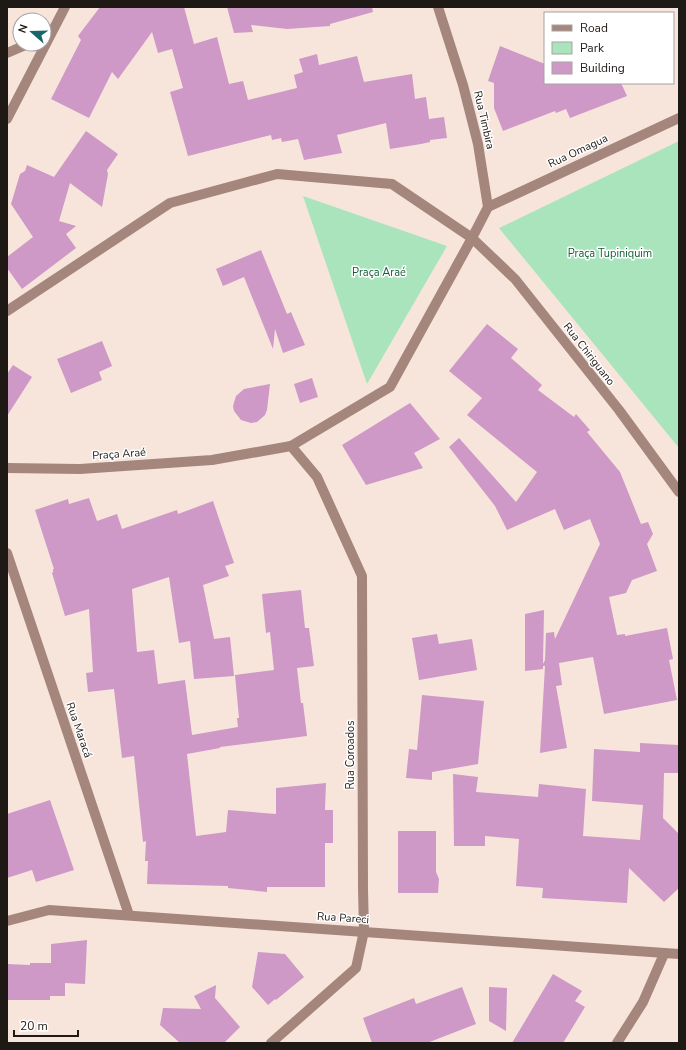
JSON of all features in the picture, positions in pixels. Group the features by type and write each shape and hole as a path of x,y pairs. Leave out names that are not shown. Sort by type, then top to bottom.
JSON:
{"street":[{"path":"52,28 65,7"},
{"name":"Rua Timbira","path":"438,7 463,85 478,144 488,207"},
{"path":"7,119 39,52"},
{"name":"Rua Omagua","path":"488,207 679,118"},
{"path":"7,312 170,203 277,174 392,184 472,238 488,207"},
{"name":"Praça Araé","path":"7,468 80,469 212,460 291,446 390,387 472,238"},
{"name":"Rua Chiriguano","path":"472,238 515,279 619,410 679,492"},
{"name":"Rua Coroados","path":"271,1043 356,968 364,931 362,889 362,576 317,477 291,446"},
{"name":"Rua Maracá","path":"7,553 129,915"},
{"name":"Rua Pareci","path":"7,921 49,910 679,954"},
{"path":"617,1043 643,1002 664,954"}],"green space":[{"name":"Praça Tupiniquim","path":"679,141 679,448 499,228"},
{"name":"Praça Araé","path":"303,196 447,246 367,384"}],"building":[{"path":"100,7 184,7 194,44 217,37 229,84 243,81 248,100 297,88 294,75 303,72 299,59 317,54 319,65 357,56 364,82 412,74 415,99 426,97 429,119 444,117 447,138 430,140 430,142 390,149 386,123 337,135 342,153 304,160 298,139 282,142 281,138 272,140 271,135 188,156 170,92 183,88 172,49 158,53 152,32 118,79 112,72 89,118 51,99 81,40 78,36"},
{"path":"227,7 372,7 373,12 330,24 330,26 287,29 251,25 253,32 234,33"},
{"path":"500,46 544,64 544,84 621,84 627,96 570,118 566,109 556,113 555,111 503,131 494,108 494,83 488,81"},
{"path":"86,131 118,154 107,170 108,174 102,207 70,183 59,221 76,226 66,234 76,248 22,289 7,268 7,257 33,237 11,204 20,174 25,171 27,165 54,177"},
{"path":"261,250 287,314 291,312 305,345 283,353 275,329 273,349 244,277 223,286 216,269"},
{"path":"487,324 518,349 511,358 542,385 538,390 574,417 576,414 590,430 587,432 620,472 641,524 648,522 653,534 647,544 657,571 632,580 626,593 609,597 617,635 625,634 625,636 667,628 673,659 669,660 677,700 604,714 593,657 559,663 562,685 556,686 567,748 540,753 545,666 543,666 543,669 525,671 525,614 544,610 543,664 545,660 546,633 554,632 555,639 600,544 590,519 564,530 555,509 507,530 495,506 449,447 459,438 516,502 537,472 467,415 482,398 449,371"},
{"path":"102,341 112,366 99,372 102,380 71,393 57,359"},
{"path":"13,365 32,377 7,416 7,374"},
{"path":"312,378 318,397 300,403 294,384"},
{"path":"270,384 265,415 257,422 251,423 241,420 234,411 233,406 236,396 244,389"},
{"path":"410,403 440,439 414,453 423,468 366,485 342,445"},
{"path":"89,498 97,521 117,514 122,529 177,510 178,514 213,501 234,563 225,566 229,576 203,585 214,639 230,637 234,676 194,679 190,641 179,643 169,577 132,589 137,652 154,650 158,684 185,680 192,735 238,727 237,718 239,718 235,675 274,670 270,632 266,633 262,594 301,590 305,628 309,628 314,666 297,668 307,736 220,747 187,754 196,836 226,832 228,810 276,814 276,788 326,783 325,810 333,810 333,843 325,843 325,887 267,887 267,892 228,888 228,886 147,884 148,861 145,861 146,841 143,842 134,756 122,758 114,689 88,692 86,673 93,672 89,609 65,616 52,573 54,569 35,510 68,499 69,504"},
{"path":"437,634 439,644 472,639 477,670 419,680 412,638"},
{"path":"422,695 484,701 478,764 432,772 432,780 406,778 409,749 417,750"},
{"path":"640,743 679,745 679,773 664,773 663,818 679,834 679,888 664,902 629,868 627,903 542,898 543,888 516,886 519,839 485,836 485,846 454,846 453,774 478,777 476,792 538,797 539,784 586,789 583,836 640,840 643,805 592,801 594,749 640,752"},
{"path":"50,800 74,870 36,882 32,870 7,878 7,814"},
{"path":"398,831 436,831 436,872 439,879 438,893 398,893"},
{"path":"87,940 85,984 65,983 65,996 50,996 50,1000 7,1000 7,964 30,965 30,963 51,963 51,944"},
{"path":"258,952 285,954 304,977 268,1005 252,987"},
{"path":"553,974 582,991 575,1001 585,1007 563,1043 512,1043"},
{"path":"216,985 215,998 240,1027 224,1043 180,1043 160,1025 163,1008 201,1009 194,996"},
{"path":"462,987 476,1024 427,1043 372,1043 363,1018 414,998 416,1004"},
{"path":"489,987 507,988 506,1031 489,1021"}]}
